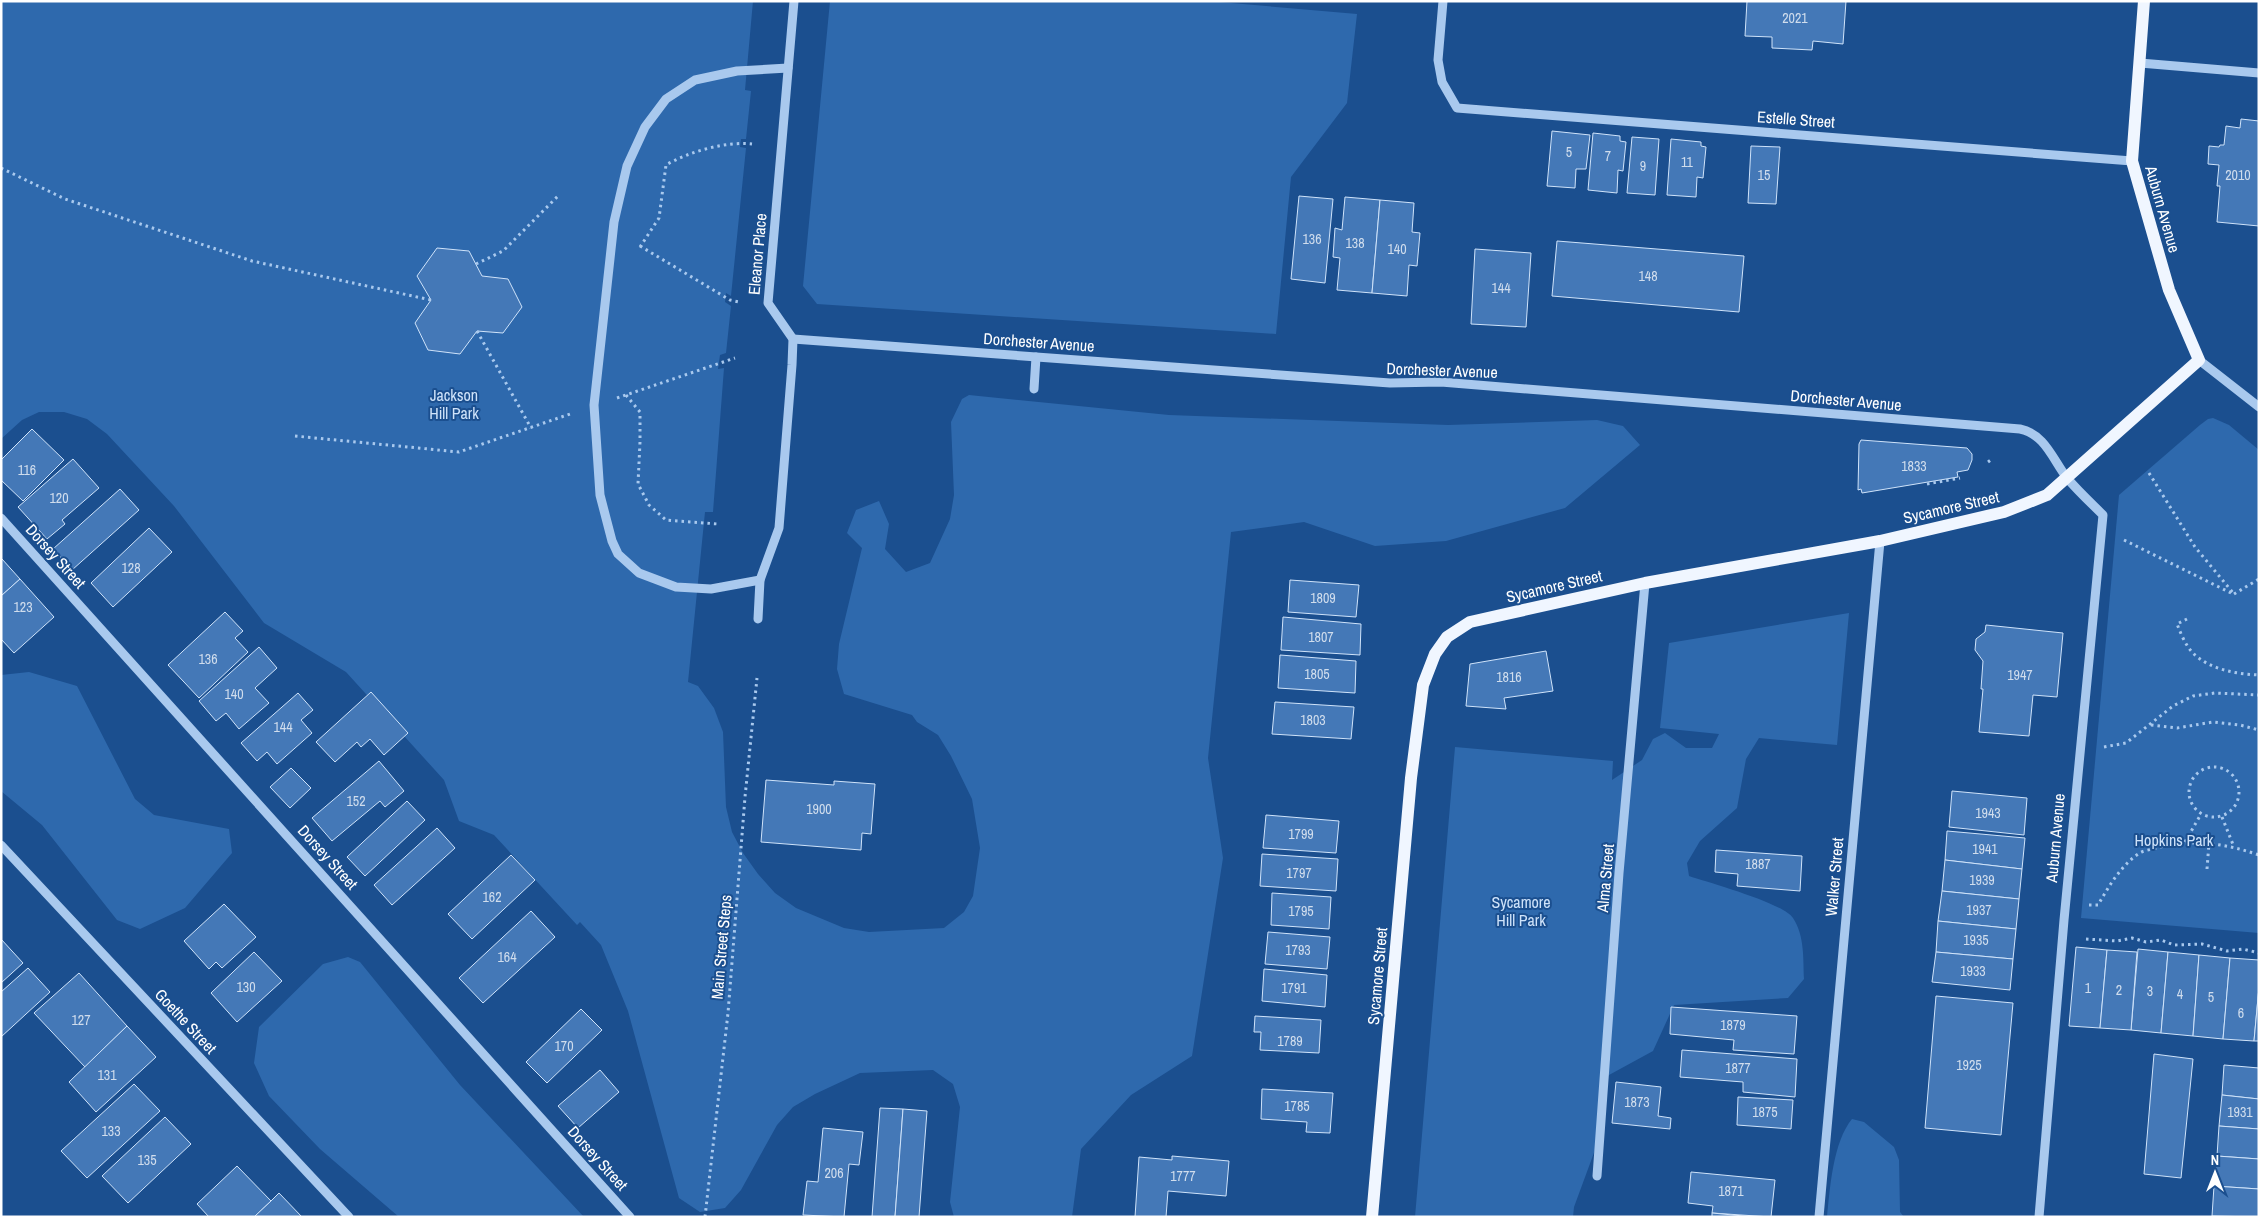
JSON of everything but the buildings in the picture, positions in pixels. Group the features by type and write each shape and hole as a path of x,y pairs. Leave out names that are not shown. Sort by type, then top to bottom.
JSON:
{"main road":[{"name":"Auburn Avenue","path":"2144,1 2132,161 2169,290 2199,360"},
{"name":"Sycamore Street","path":"1372,1217 1411,778 1423,685 1434,654 1447,637 1470,622 1645,583 1880,541 2004,512 2047,495 2199,360"}],"street":[{"name":"Eleanor Place","path":"793,339 768,303 794,1"},
{"name":"Estelle Street","path":"1443,1 1438,60 1442,82 1457,108 2132,161"},
{"path":"2140,63 2259,73"},
{"path":"760,580 711,589 676,588 639,573 618,554 612,541 600,495 594,405 614,230 627,166 645,127 666,100 695,80 737,71 788,68"},
{"path":"758,618 760,580 779,528 793,339"},
{"name":"Dorchester Avenue","path":"793,339 1390,383 1441,382 2020,429 2028,430 2039,438 2067,477"},
{"path":"1034,389 1036,357"},
{"path":"2199,360 2259,407"},
{"name":"Auburn Avenue","path":"2038,1217 2103,515 2067,477"},
{"name":"Dorsey Street","path":"1,518 630,1217"},
{"name":"Walker Street","path":"1819,1217 1880,541"},
{"name":"Alma Street","path":"1597,1176 1619,873 1645,583"},
{"name":"Goethe Street","path":"1,845 349,1217"}],"path":[{"path":"640,246 659,218 666,165 677,158 735,142 752,144"},
{"path":"1,168 65,199 252,261 431,300"},
{"path":"476,264 503,251 558,196"},
{"path":"614,230 730,300 739,302"},
{"path":"477,332 531,428"},
{"path":"294,436 459,452 735,358"},
{"path":"626,395 640,412 638,484 649,505 666,520 718,524"},
{"path":"1988,462 1992,459"},
{"path":"2149,473 2195,547 2234,594"},
{"path":"1927,484 1960,478"},
{"path":"2120,538 2234,594"},
{"path":"2234,594 2259,580"},
{"path":"2187,619 2176,624 2183,640 2194,655 2223,669 2239,674 2259,675"},
{"name":"Main Street Steps","path":"705,1217 728,1013 745,797 757,678"},
{"path":"2098,748 2126,743 2173,706 2193,696 2215,693 2259,695"},
{"path":"2150,725 2178,728 2214,722 2240,724 2259,730"},
{"path":"2214,766 2230,772 2239,786 2239,799 2232,811 2212,818 2201,814 2189,801 2189,786 2199,771 2214,766"},
{"path":"2185,842 2201,814"},
{"path":"2222,816 2234,847"},
{"path":"2084,906 2098,905 2115,876 2139,853 2162,846 2185,842 2209,844 2234,847 2259,856"},
{"path":"2207,869 2209,844"},
{"path":"2084,938 2117,941 2132,938 2146,942 2161,940 2174,945 2202,944 2227,951 2243,950 2259,953"}],"green space":[{"name":"Jackson Hill Park","path":"1,1 753,1 745,90 751,91 746,139 741,139 740,147 746,148 731,296 726,293 725,302 731,306 726,353 720,355 718,369 724,368 713,512 705,512 688,682 698,686 714,708 723,732 726,807 732,832 743,853 775,893 796,908 844,928 869,932 944,928 964,912 973,896 980,848 972,799 951,756 938,735 917,722 912,715 844,694 837,669 839,644 862,548 847,533 856,510 879,501 889,524 885,549 906,572 930,563 950,519 954,495 951,422 962,399 969,395 1169,415 1448,425 1597,420 1623,426 1640,445 1565,508 1446,541 1375,546 1304,522 1231,532 1208,758 1223,858 1192,1056 1131,1095 1081,1149 1072,1217 954,1217 950,1202 960,1107 953,1084 933,1070 860,1073 815,1094 793,1107 777,1125 741,1190 725,1208 700,1212 679,1198 628,1011 601,945 580,922 577,925 494,835 459,821 444,780 346,672 264,623 174,506 107,434 87,419 64,412 39,412 22,420 1,439"},
{"path":"830,1 1208,1 1357,14 1347,103 1291,177 1276,334 817,304 803,286"},
{"name":"Hopkins Park","path":"2213,418 2229,425 2259,450 2259,933 2081,918 2119,495 2200,425"},
{"name":"Sycamore Hill Park","path":"1849,613 1837,745 1759,738 1746,759 1737,808 1700,841 1687,863 1689,876 1761,900 1787,912 1793,918 1800,932 1804,979 1788,998 1674,1005 1653,1051 1609,1075 1602,1086 1595,1150 1574,1207 1573,1217 1415,1217 1455,747 1613,761 1612,780 1642,760 1653,739 1665,733 1686,748 1712,748 1719,734 1660,728 1669,643"},
{"path":"29,672 77,686 135,799 154,815 229,829 232,853 185,908 140,929 117,920 42,825 1,791 1,675"},
{"path":"348,957 360,962 460,1085 584,1217 399,1217 320,1149 269,1096 254,1063 259,1027 323,964"},
{"path":"1852,1119 1864,1122 1894,1147 1899,1160 1900,1212 1904,1217 1827,1217 1831,1179 1840,1140"}]}
